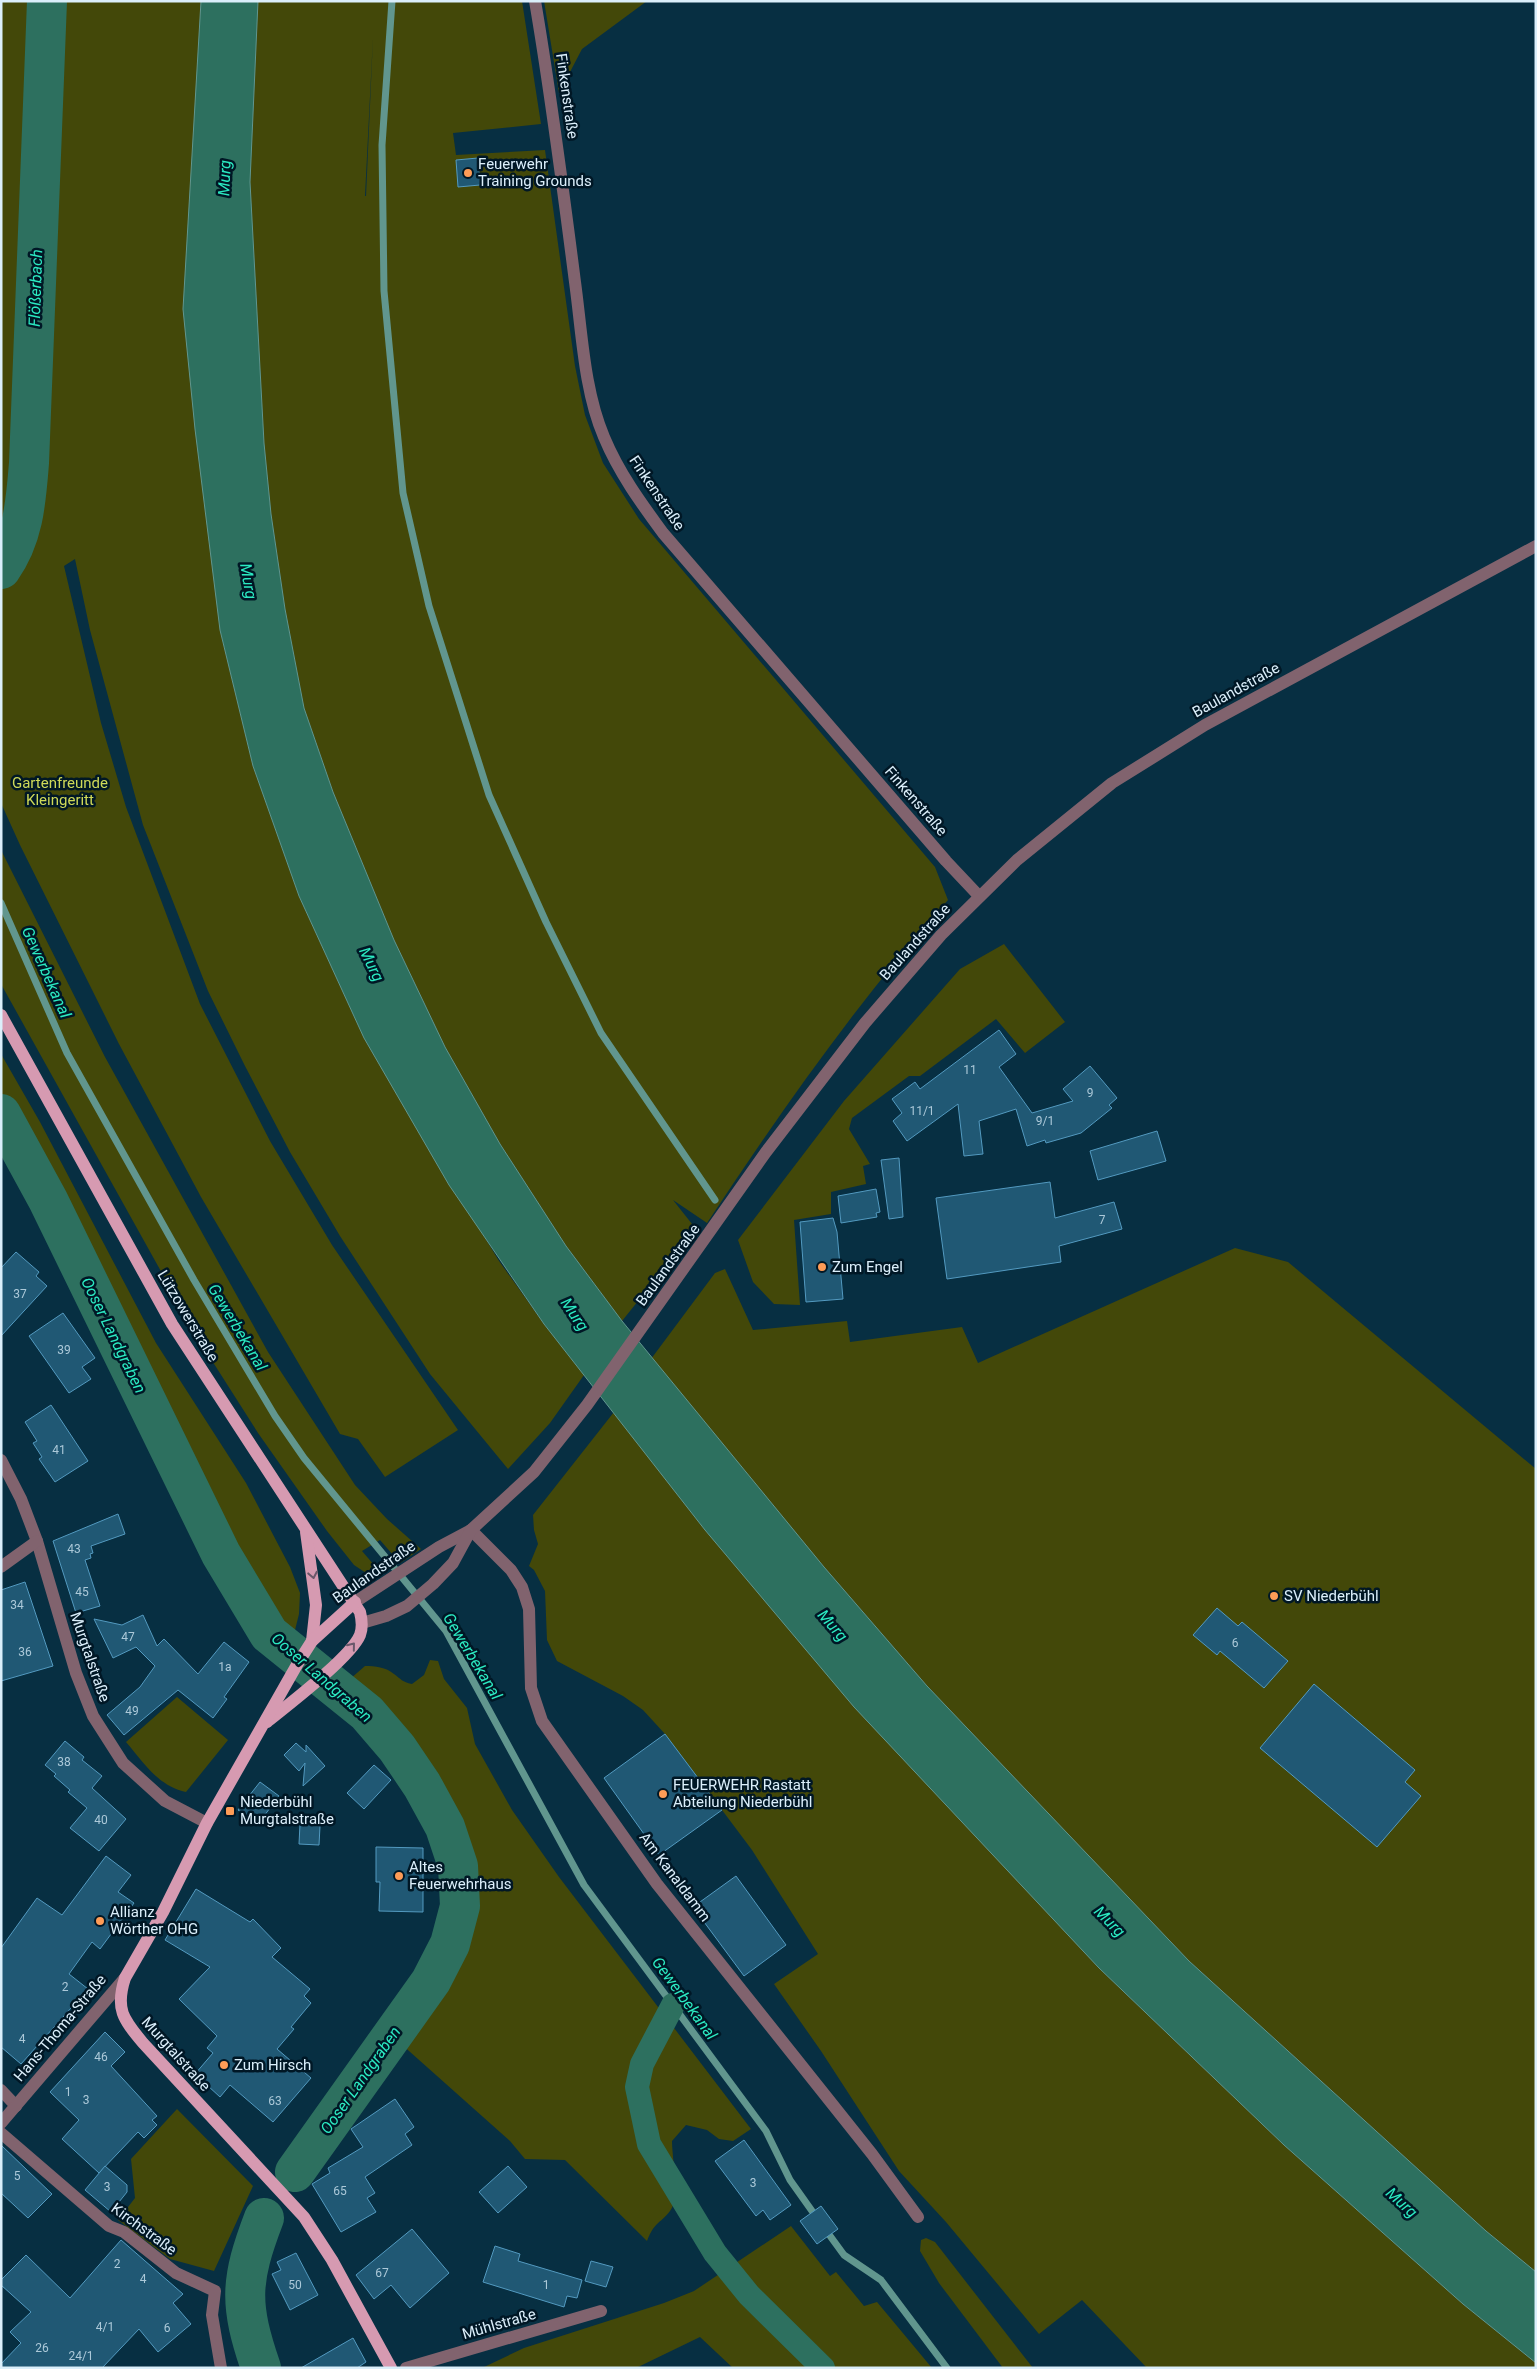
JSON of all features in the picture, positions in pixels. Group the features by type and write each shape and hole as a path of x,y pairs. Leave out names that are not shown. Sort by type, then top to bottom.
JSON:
{"main road":[{"name":"Lützowerstraße","path":"1,1015 172,1324 355,1602 362,1623"},
{"path":"305,1527 315,1587 316,1605 312,1641"},
{"name":"Baulandstraße","path":"207,1823 259,1729 312,1641 355,1602"},
{"name":"Baulandstraße","path":"259,1729 335,1664 360,1635 362,1623"},
{"name":"Murgtalstraße","path":"207,1823 162,1912 125,1978 119,2002 122,2013 128,2024 304,2217 332,2260 391,2368"}],"street":[{"name":"Finkenstraße","path":"536,1 548,76 588,375 603,436 628,485 663,534 946,861 979,896"},
{"name":"Baulandstraße","path":"355,1602 418,1559 471,1530 534,1472 587,1405 700,1248 766,1152 865,1023 903,977 979,896 1018,860 1112,784 1196,730 1536,546"},
{"name":"Murgtalstraße","path":"1,1460 21,1499 37,1541 76,1673 93,1716 123,1763 165,1801 207,1823"},
{"name":"Baulandstraße","path":"362,1623 386,1616 407,1606 433,1584 453,1563 471,1530"},
{"name":"Am Kanaldamm","path":"471,1530 511,1570 522,1587 529,1609 531,1688 542,1721 657,1884 872,2154 918,2217"},
{"path":"1,1567 37,1541"},
{"name":"Hans-Thoma-Straße","path":"1,2123 125,1978"},
{"path":"1,2090 16,2106"},
{"name":"Kirchstraße","path":"1,2133 109,2226 124,2232 176,2273 215,2291 212,2315 221,2368"},
{"name":"Mühlstraße","path":"406,2368 601,2311"}],"green space":[{"path":"1,1 42,1 23,461 17,513 1,557"},
{"name":"Gartenfreunde Kleingeritt","path":"55,1 201,1 194,148 220,630 253,766 299,896 364,1038 499,1261 544,1324 584,1375 550,1423 508,1469 430,1374 340,1236 290,1152 208,991 143,825 90,630 75,559 64,566 101,723 126,807 200,1004 270,1141 332,1245 458,1430 385,1477 358,1439 340,1434 201,1197 119,1044 1,803 1,579 23,545 35,497 36,430"},
{"path":"258,1 522,1 541,124 453,133 456,155 545,150 575,366 585,415 603,463 639,519 935,867 948,900 883,977 822,1057 763,1139 707,1223 673,1200 696,1229 622,1321 566,1246 500,1144 445,1047 394,940 333,792 304,708 285,609 271,514 264,443 250,182","holes":["373,37 366,196 365,196"]},
{"path":"544,1 647,1 582,49 559,93"},
{"path":"1,850 105,1057 268,1352 355,1485 387,1519 421,1549 400,1563 380,1540 362,1551 381,1573 366,1573 354,1565 327,1531 258,1433 202,1345 1,984"},
{"path":"1004,944 1065,1022 1025,1053 996,1019 920,1076 909,1076 852,1118 849,1129 870,1164 863,1166 866,1184 831,1192 831,1214 794,1220 800,1305 774,1304 753,1282 738,1240 844,1101 960,969"},
{"path":"1,1054 40,1122 156,1343 246,1483 290,1567 300,1593 299,1614 293,1638 281,1661 242,1617 226,1590 128,1396 65,1256 1,1146"},
{"name":"SV Niederbühl","path":"1235,1248 1288,1262 1536,1469 1536,2272 1486,2231 1189,1961 927,1686 824,1567 651,1359 715,1273 725,1269 753,1330 847,1321 850,1342 962,1327 978,1363"},
{"path":"614,1412 705,1530 1099,1968 1284,2145 1463,2304 1536,2363 1536,2368 1147,2368 1082,2300 1039,2334 946,2222 899,2171 821,2051 774,1984 818,1954 752,1850 665,1734 643,1710 623,1696 557,1661 547,1640 545,1591 534,1570 529,1566 538,1544 534,1530 533,1515"},
{"path":"430,1660 438,1661 444,1679 467,1708 475,1744 512,1810 559,1877 751,2129 733,2141 719,2139 707,2130 686,2125 672,2141 675,2178 673,2205 670,2211 655,2226 647,2241 565,2160 525,2159 510,2141 400,2043 432,1997 461,1944 468,1926 471,1910 471,1887 467,1863 459,1837 448,1812 421,1765 387,1720 342,1686 365,1666 384,1668 412,1684 424,1675"},
{"path":"177,1697 228,1740 186,1792 167,1785 159,1779 126,1742"},
{"path":"177,2109 253,2186 214,2271 170,2259 118,2220 135,2198 131,2159"},
{"path":"791,2226 830,2276 836,2272 864,2306 877,2302 932,2368 733,2368 700,2337 636,2368 482,2368 524,2348 664,2303 694,2291"},
{"path":"926,2238 935,2242 1033,2368 1003,2368 939,2283 920,2251 921,2240"},
{"path":"231,2287 252,2368 243,2368 227,2298"}],"water":[{"name":"Murg","path":"201,1 258,1 250,182 264,443 271,514 285,609 304,708 333,792 394,940 445,1047 500,1144 566,1246 622,1321 824,1567 927,1686 1189,1961 1486,2231 1536,2272 1536,2363 1463,2304 1284,2145 1099,1968 854,1707 705,1530 544,1324 449,1185 364,1038 299,896 253,766 220,630 195,429 183,309"}],"building":[{"name":"Feuerwehr Training Grounds","path":"478,158 480,185 458,187 456,160"},
{"path":"999,1030 1016,1054 999,1067 1032,1113 1073,1101 1063,1089 1090,1066 1117,1098 1109,1105 1112,1108 1081,1133 1046,1143 1045,1140 1027,1146 1016,1109 979,1121 983,1154 964,1156 958,1104 907,1141 893,1121 902,1113 892,1099 915,1082 920,1089"},
{"path":"1157,1131 1166,1161 1098,1180 1090,1151"},
{"path":"899,1158 903,1217 889,1219 881,1160"},
{"path":"1050,1182 1055,1218 1114,1202 1122,1229 1059,1246 1061,1262 947,1279 936,1198"},
{"path":"876,1189 880,1212 876,1213 877,1217 841,1223 838,1196"},
{"name":"Zum Engel","path":"833,1218 837,1232 843,1299 806,1302 800,1222"},
{"path":"16,1252 39,1272 36,1276 47,1286 1,1336 1,1268"},
{"path":"63,1313 95,1358 82,1367 91,1379 69,1393 29,1336"},
{"path":"51,1405 88,1461 55,1482 39,1459 42,1457 33,1443 37,1441 25,1422"},
{"path":"118,1514 125,1534 91,1546 93,1553 90,1554 91,1558 85,1560 100,1606 76,1613 53,1541"},
{"path":"25,1582 53,1666 1,1681 1,1590"},
{"path":"1217,1608 1238,1626 1242,1622 1288,1661 1264,1688 1220,1651 1217,1655 1193,1635"},
{"path":"143,1615 157,1646 164,1639 198,1674 224,1642 249,1662 224,1697 227,1699 213,1718 178,1690 124,1735 107,1715 140,1687 155,1666 136,1647 113,1658 94,1619 122,1625"},
{"path":"1314,1684 1415,1770 1405,1782 1421,1796 1377,1847 1260,1748"},
{"name":"FEUERWEHR Rastatt Abteilung Niederbühl","path":"665,1734 722,1810 659,1855 604,1778"},
{"path":"65,1741 84,1757 82,1760 102,1776 92,1788 126,1819 99,1851 70,1828 87,1808 68,1792 70,1790 45,1765"},
{"path":"296,1743 306,1752 306,1745 325,1766 303,1786 305,1763 299,1771 284,1755"},
{"path":"374,1765 391,1780 364,1809 347,1793"},
{"path":"260,1782 279,1796 258,1824 238,1810"},
{"path":"300,1824 320,1826 319,1845 299,1844"},
{"name":"Altes Feuerwehrhaus","path":"376,1847 423,1848 423,1912 379,1911 380,1882 376,1882"},
{"path":"106,1856 131,1875 118,1892 134,1903 100,1949 92,1942 69,1974 88,1989 21,2064 1,2047 1,1948 37,1898 62,1915"},
{"path":"736,1876 786,1945 744,1976 693,1907"},
{"path":"196,1889 250,1922 253,1919 281,1948 272,1957 310,1989 304,1996 311,2003 291,2027 294,2029 277,2049 311,2078 273,2122 230,2085 220,2097 195,2074 213,2053 207,2048 217,2036 179,1999 210,1967 165,1940"},
{"path":"105,2032 125,2052 111,2066 157,2116 152,2120 157,2125 144,2138 138,2132 99,2173 62,2139 79,2120 50,2092"},
{"path":"395,2099 414,2127 405,2134 412,2145 365,2177 375,2193 367,2198 376,2212 341,2232 312,2184 330,2173 328,2168 363,2147 351,2129"},
{"path":"744,2140 791,2205 770,2220 763,2210 756,2216 715,2161"},
{"path":"1,2145 52,2194 28,2218 1,2193"},
{"path":"105,2166 127,2185 127,2192 111,2212 85,2190"},
{"path":"508,2166 527,2187 498,2213 479,2192"},
{"path":"821,2206 838,2229 817,2244 800,2221"},
{"path":"412,2229 449,2273 410,2308 391,2285 374,2299 356,2275"},
{"path":"121,2240 183,2294 173,2303 191,2324 158,2352 139,2329 102,2368 1,2368 1,2364 21,2343 10,2332 31,2312 1,2285 1,2280 26,2255 70,2298"},
{"path":"495,2246 520,2254 518,2261 582,2280 577,2298 567,2296 564,2307 483,2282"},
{"path":"296,2253 318,2295 290,2310 272,2274 281,2270 277,2262"},
{"path":"591,2261 613,2267 606,2287 585,2281"},
{"path":"353,2338 366,2362 357,2368 301,2368"}],"waterway":[{"name":"Flößerbach","path":"1,569 9,557 19,531 28,477 47,1"},
{"path":"392,1 382,145 384,291 403,493 429,606 489,795 546,922 601,1033 715,1200"},
{"name":"Gewerbekanal","path":"1,903 67,1053 194,1280 275,1416 304,1458 446,1631 584,1885 766,2131 790,2180 817,2218"},
{"name":"Ooser Landgraben","path":"1,1114 48,1200 221,1554 269,1634 367,1713 397,1748 422,1785 445,1827 458,1866 460,1906 450,1944 431,1981 295,2172"},
{"path":"673,2005 642,2064 637,2087 649,2144 715,2253 749,2295 823,2368"},
{"name":"Ooser Landgraben","path":"261,2368 249,2326 245,2293 250,2259 264,2218"},
{"name":"Gewerbekanal","path":"825,2229 844,2255 881,2280 947,2368"}],"place":[{"name":"Feuerwehr Training Grounds","path":"468,173"},
{"name":"Zum Engel","path":"822,1267"},
{"name":"SV Niederbühl","path":"1274,1596"},
{"name":"FEUERWEHR Rastatt Abteilung Niederbühl","path":"663,1794"},
{"name":"Niederbühl Murgtalstraße","path":"230,1811"},
{"name":"Altes Feuerwehrhaus","path":"399,1876"},
{"name":"Allianz Wörther OHG","path":"100,1921"},
{"name":"Zum Hirsch","path":"224,2065"}]}
